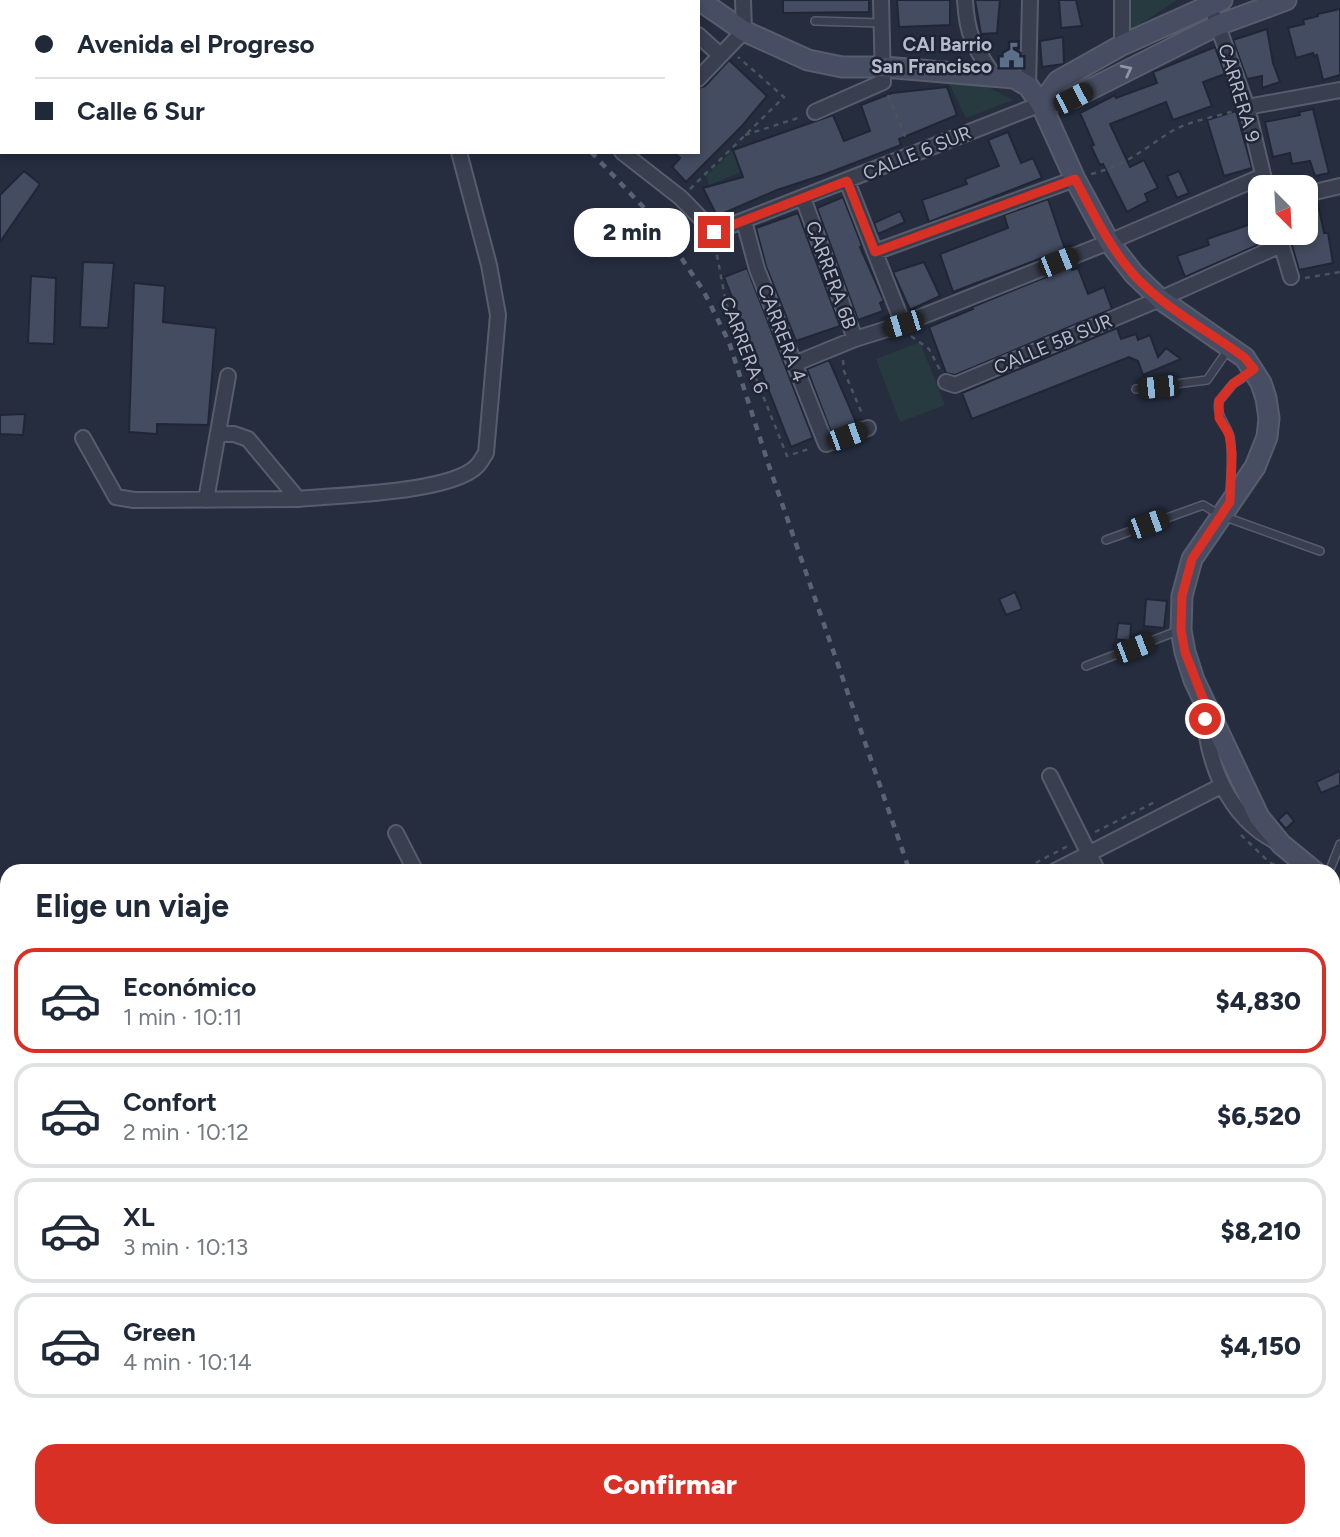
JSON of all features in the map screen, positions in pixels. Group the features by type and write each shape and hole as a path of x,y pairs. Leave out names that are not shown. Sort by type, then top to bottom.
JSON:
{"main road":[{"name":"CALLE 6 SUR","path":"1041,104 1073,98 1218,24 1286,0"},
{"path":"700,1 744,31 808,60 884,75 1014,78 1028,86 1041,104 1075,179 1109,242 1134,274 1160,299 1245,358 1254,369 1266,398 1269,418 1267,437 1255,467 1192,559 1182,596 1181,630 1185,652 1204,701 1259,817 1281,844 1305,864"},
{"name":"CALLE 6 SUR","path":"1041,104 1058,81 1122,45 1213,1"}],"street":[{"path":"700,77 744,31 743,0"},
{"path":"815,112 884,75 881,0"},
{"path":"965,0 966,24 974,47 993,76"},
{"path":"1028,86 1030,0"},
{"path":"1122,0 1122,45"},
{"name":"CARRERA 9","path":"1213,1 1218,24 1247,107 1263,175"},
{"path":"700,36 724,51"},
{"path":"1247,107 1340,90"},
{"name":"CALLE 6 SUR","path":"714,232 1041,104"},
{"path":"83,438 116,496 134,500 298,499 410,488 456,478 476,467 486,453 498,315 489,265 460,154"},
{"path":"628,154 681,198 714,232"},
{"path":"875,252 1075,179"},
{"path":"847,181 903,324"},
{"path":"1318,191 1340,186"},
{"path":"794,364 855,339 903,324 1248,187"},
{"name":"CARRERA 6B","path":"803,198 855,339"},
{"name":"CARRERA 4","path":"744,221 757,269 825,444"},
{"name":"CALLE 5B SUR","path":"946,382 955,385 1160,299 1267,245"},
{"path":"1281,245 1291,277"},
{"path":"206,500 228,376"},
{"path":"825,444 868,428"},
{"path":"218,435 234,434 248,439 298,499"},
{"path":"1204,701 1205,737 1221,786 1259,833 1281,844"},
{"path":"1050,776 1094,864"},
{"path":"1069,864 1221,786"},
{"path":"396,833 412,864"}],"lane":[{"path":"815,21 882,23"},
{"path":"1136,389 1207,380 1230,347"},
{"path":"1225,508 1232,453 1229,434 1219,418 1219,401 1233,384 1254,369"},
{"path":"1106,540 1203,505 1225,508 1320,551"},
{"path":"1086,666 1181,630"},
{"path":"1332,864 1340,844"}],"path":[{"path":"681,198 784,96 724,51"},
{"path":"884,75 913,155"},
{"path":"1075,179 1114,168 1140,155 1174,130 1247,107"},
{"path":"743,136 815,112"},
{"name":"CARRERA 6","path":"714,232 726,303 787,456 825,444"},
{"path":"1291,277 1298,279 1340,272"},
{"path":"903,324 907,332 929,349 946,382"},
{"name":"CARRERA 6B","path":"855,339 843,358 843,364 868,428"},
{"path":"1033,864 1156,802"},
{"path":"1239,832 1253,849 1273,864"}],"shaded area":[{"path":"1130,0 1177,0 1131,30"},
{"path":"948,81 986,86 1013,100 966,118"},
{"path":"733,150 741,172 709,185 706,176"},
{"path":"920,342 945,405 900,422 876,359"}],"building":[{"path":"783,0 869,0 869,12 783,13"},
{"path":"897,0 950,0 950,25 899,27"},
{"path":"975,0 1000,0 997,33 981,34"},
{"path":"1059,0 1076,0 1082,26 1061,28"},
{"path":"1340,9 1340,75 1323,80 1317,55 1314,56 1313,53 1296,58 1288,28 1304,24 1303,20 1318,14"},
{"path":"1267,29 1273,63 1280,82 1262,88 1262,76 1247,79 1233,40"},
{"path":"1063,37 1064,64 1042,67 1040,41"},
{"path":"1215,47 1225,74 1203,82 1212,106 1173,120 1166,102 1110,124 1130,167 1144,160 1158,188 1145,194 1148,201 1127,212 1103,164 1100,165 1080,113 1115,95 1116,98 1157,83 1153,72"},
{"path":"729,60 767,96 742,126 686,182 672,167 680,158 675,154 700,154 700,87 705,86"},
{"path":"947,87 957,115 899,139 901,145 777,190 717,216 703,188 743,177 733,150 833,115 844,141 870,131 861,105 892,93"},
{"path":"1313,109 1329,173 1315,175 1310,161 1292,164 1290,153 1273,157 1265,122 1300,115 1299,112"},
{"path":"1236,111 1252,168 1224,176 1207,120"},
{"path":"1008,132 1021,163 1033,158 1042,178 929,222 922,200 967,184 965,179 999,166 988,140"},
{"path":"24,171 40,184 0,242 0,195"},
{"path":"1179,171 1189,193 1177,198 1167,176"},
{"path":"843,197 862,246 860,247 884,301 880,303 883,311 858,320 817,208"},
{"path":"1048,199 1065,249 953,292 940,254 1008,228 1004,215"},
{"path":"1318,204 1324,233 1328,233 1333,263 1299,270 1292,245 1318,245"},
{"path":"900,211 905,222 878,234 874,223"},
{"path":"798,213 840,326 796,341 766,266 756,228"},
{"path":"1248,225 1248,245 1258,245 1185,277 1177,256 1209,245 1207,239"},
{"path":"83,262 114,263 108,328 80,327"},
{"path":"924,262 940,296 910,310 893,272"},
{"path":"1071,267 1072,270 1078,268 1088,294 1104,287 1112,309 955,375 946,373 929,327"},
{"path":"747,268 813,438 791,447 724,277"},
{"path":"31,276 56,278 54,344 28,343"},
{"path":"134,283 165,286 163,322 216,328 208,425 157,424 157,434 129,432"},
{"path":"1117,328 1121,339 1136,334 1138,340 1150,335 1158,357 1166,348 1181,359 1143,375 1138,361 1129,357 972,419 962,393"},
{"path":"829,360 856,422 831,432 807,369"},
{"path":"25,414 23,435 0,434 0,415"},
{"path":"1015,592 1022,609 1006,615 999,599"},
{"path":"1146,599 1167,601 1164,628 1144,626"},
{"path":"1118,623 1131,624 1130,641 1116,639"},
{"path":"1340,771 1340,785 1321,793 1316,782"},
{"path":"1287,812 1294,821 1286,829 1278,820"}],"railway":[{"path":"593,154 661,228 703,290 729,342 769,466 907,864"}],"place":[{"name":"CAI Barrio San Francisco","path":"1012,55"}],"route":[{"path":"714,232 847,181 875,252 1075,179 1109,242 1134,274 1160,299 1245,358 1254,369 1233,384 1219,401 1219,418 1229,434 1232,453 1230,502 1192,559 1182,596 1181,630 1185,652 1204,701 1205,719"}]}
